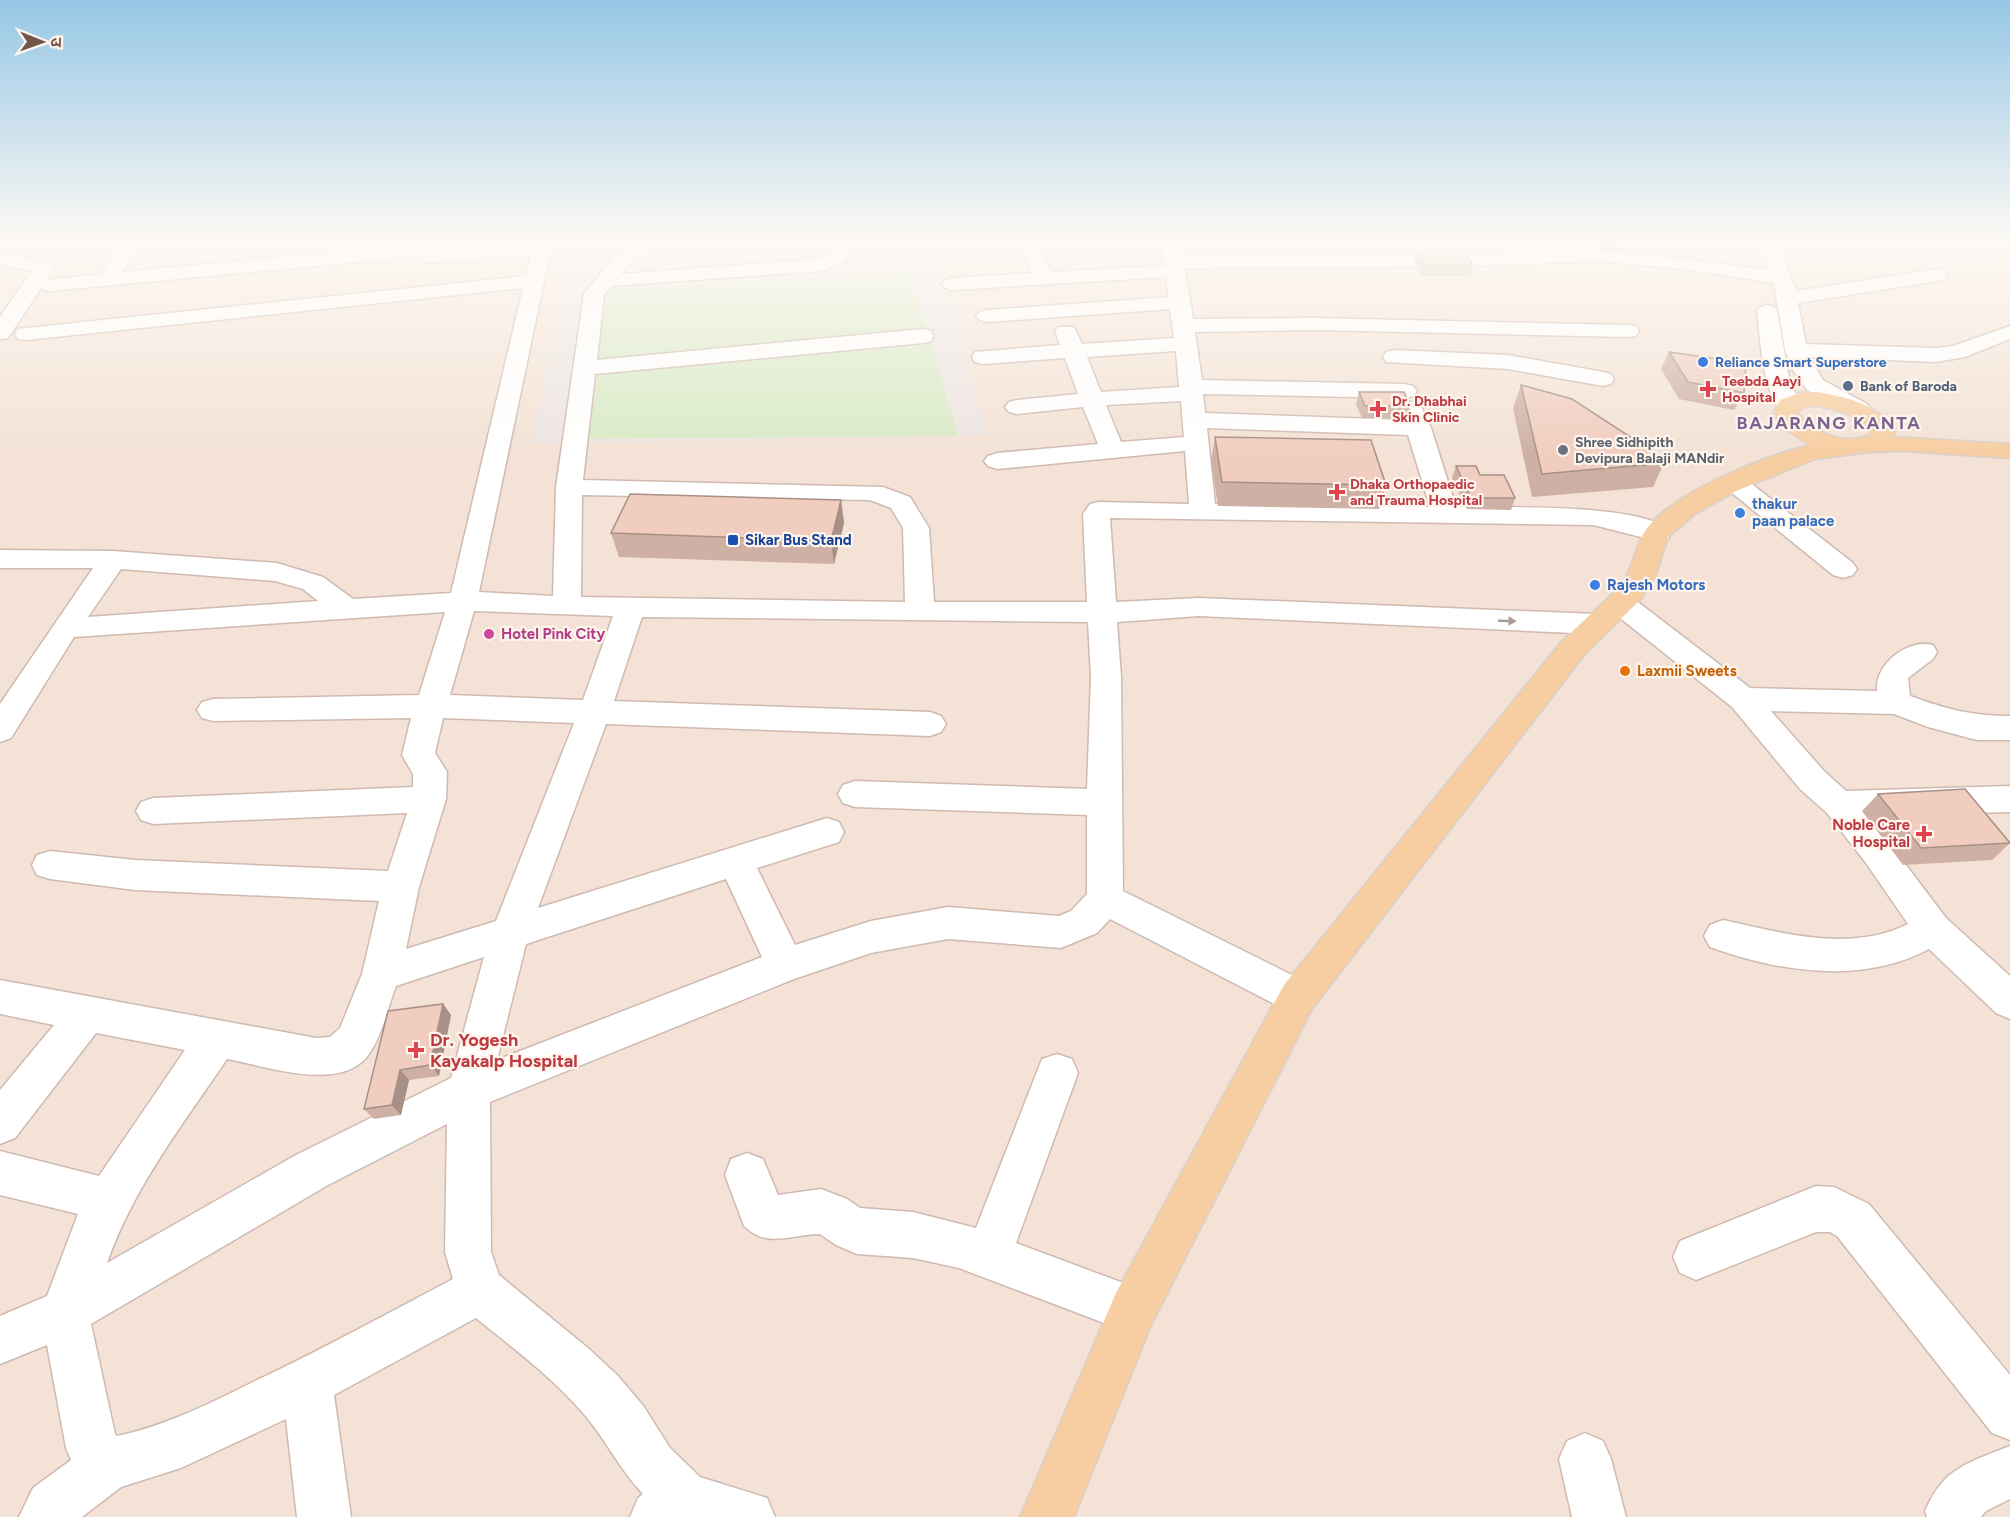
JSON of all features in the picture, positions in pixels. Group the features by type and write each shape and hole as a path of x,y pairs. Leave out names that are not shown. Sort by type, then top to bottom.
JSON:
{"main road":[{"path":"1047,1517 1133,1310 1298,997 1596,625 1638,582 1658,533 1677,517 1735,483 1788,430 1799,400 1817,399 1929,435 2010,440"},
{"path":"1788,430 1829,443 1861,446 1882,439 1883,430 1867,414"},
{"path":"1788,430 1809,452 1903,444 2010,451"}],"street":[{"path":"0,333 16,314"},
{"path":"26,334 218,314"},
{"path":"0,997 316,1058 339,1054 356,1040 381,974 401,887 429,799 430,772 417,755 429,706 463,601 529,314"},
{"path":"567,606 569,487 591,314"},
{"path":"987,316 1017,314"},
{"path":"1057,314 1075,351 1112,450"},
{"path":"1181,314 1188,356 1203,512"},
{"path":"1778,314 1778,377 1788,430"},
{"path":"1786,314 1802,367 1815,385 1867,414"},
{"path":"1383,326 1419,428 1445,513"},
{"path":"983,357 1075,351 1184,335 1383,326 1628,331"},
{"path":"1796,350 1935,355 1957,352 2010,332"},
{"path":"584,368 923,336"},
{"path":"1394,357 1508,362 1603,379"},
{"path":"1017,407 1190,390 1405,391"},
{"path":"997,461 1112,450 1195,432 1419,428"},
{"path":"1735,483 1843,569"},
{"path":"569,487 874,492 901,503 916,528 920,612"},
{"path":"0,1340 65,1313 312,1170 469,1092 785,965 913,927 948,923 1061,932 1084,922 1105,899 1106,677 1118,611 1096,514 1099,510 1445,513 1592,517 1628,523 1658,533"},
{"path":"0,559 113,560 277,572 313,583 347,609"},
{"path":"0,730 65,628 113,560"},
{"path":"65,628 463,601 567,606 920,612 1118,611 1183,623 1447,636 1596,625 1743,699 1812,780 1839,804 1879,853 1933,928 2010,1002"},
{"path":"631,607 594,713 510,933 469,1092 468,1252 480,1290 572,1366 626,1425 652,1466 670,1507 718,1511 748,1517"},
{"path":"1897,703 1892,689 1893,674 1922,652"},
{"path":"1743,699 1897,703 1939,719 1967,726 2010,728"},
{"path":"213,710 429,706 930,724"},
{"path":"855,794 1106,803"},
{"path":"153,811 429,799"},
{"path":"1839,804 2010,799"},
{"path":"381,974 827,832"},
{"path":"736,861 785,965"},
{"path":"50,865 135,875 401,887"},
{"path":"1105,899 1298,997"},
{"path":"1723,936 1820,956 1870,955 1912,942 1933,928"},
{"path":"0,1123 87,1014"},
{"path":"109,1463 92,1448 65,1313 101,1214 141,1149 217,1039"},
{"path":"988,1256 1057,1073"},
{"path":"0,1173 94,1196 101,1203 101,1214"},
{"path":"747,1175 761,1212 766,1217 776,1220 812,1211 824,1212 832,1215 845,1227 857,1232 937,1239 1133,1310"},
{"path":"1696,1257 1816,1209 1834,1210 1853,1220 2010,1415"},
{"path":"46,1517 52,1507 109,1463 137,1459 171,1448 307,1383 480,1290"},
{"path":"307,1383 324,1517"},
{"path":"1585,1459 1599,1517"},
{"path":"1954,1517 1953,1511 1967,1492 2010,1472"}],"shaded area":[{"path":"0,314 2010,314 2010,1517 0,1517"},
{"path":"555,314 954,314 987,435 533,444"}],"green space":[{"path":"598,314 922,314 958,436 578,439"}],"building":[{"path":"1669,352 1746,363 1744,393 1688,382"},
{"path":"1521,385 1572,399 1658,455 1664,463 1542,474"},
{"path":"1359,392 1404,392 1411,406 1365,406"},
{"path":"1215,437 1371,440 1386,485 1222,482"},
{"path":"1456,466 1476,466 1480,475 1504,475 1515,498 1471,498"},
{"path":"630,494 841,500 831,541 611,533"},
{"path":"1965,789 2010,843 1921,848 1878,794"},
{"path":"443,1004 430,1065 400,1070 392,1105 364,1109 388,1011"}],"place":[{"name":"Reliance Smart Superstore","path":"1703,362"},
{"name":"Bank of Baroda","path":"1848,386"},
{"name":"Teebda Aayi Hospital","path":"1708,389"},
{"name":"Dr. Dhabhai Skin Clinic","path":"1378,409"},
{"name":"Shree Sidhipith Devipura Balaji MANdir","path":"1563,450"},
{"name":"Dhaka Orthopaedic and Trauma Hospital","path":"1337,492"},
{"name":"thakur paan palace","path":"1740,513"},
{"name":"Sikar Bus Stand","path":"733,540"},
{"name":"Rajesh Motors","path":"1595,585"},
{"name":"Hotel Pink City","path":"489,634"},
{"name":"Laxmii Sweets","path":"1625,671"},
{"name":"Noble Care Hospital","path":"1924,834"},
{"name":"Dr. Yogesh Kayakalp Hospital","path":"416,1050"}],"district":[{"name":"BAJARANG KANTA","path":"1829,423"}]}
